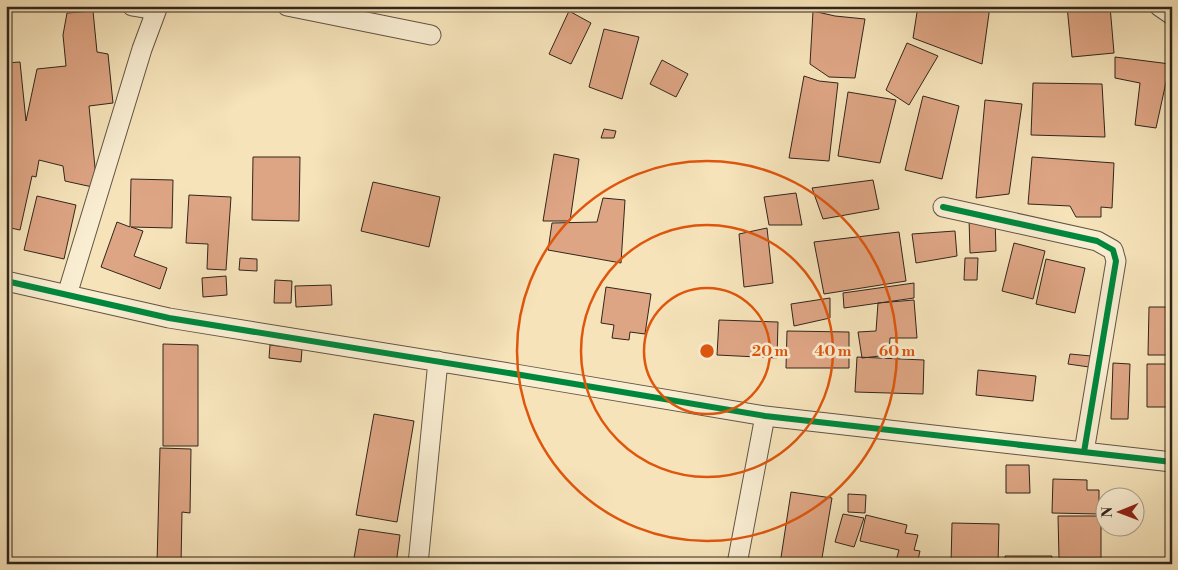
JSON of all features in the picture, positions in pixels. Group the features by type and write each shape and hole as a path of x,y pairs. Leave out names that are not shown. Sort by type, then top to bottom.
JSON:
{"street":[{"path":"67,295 142,49 157,8 132,6"},
{"path":"288,6 431,35"},
{"path":"1158,6 1172,15"},
{"path":"943,208 1097,240 1113,250 1116,261 1084,452"},
{"path":"6,281 169,318 765,416 1172,462"},
{"path":"418,564 438,361"},
{"path":"737,564 765,416"}],"building":[{"path":"918,6 990,6 982,64 913,38"},
{"path":"1067,6 1110,6 1114,53 1072,57"},
{"path":"93,11 97,52 108,54 113,103 89,106 97,188 65,181 63,166 39,160 36,177 32,176 20,230 6,227 6,63 20,62 26,121 37,69 66,66 63,35 67,13"},
{"path":"569,11 591,23 571,64 549,54"},
{"path":"813,11 835,16 865,19 855,78 829,77 810,64"},
{"path":"604,29 639,37 622,99 589,87"},
{"path":"907,43 938,56 909,105 886,90"},
{"path":"1115,57 1170,64 1156,128 1135,125 1140,83 1115,78"},
{"path":"662,60 688,74 676,97 650,84"},
{"path":"804,76 819,81 838,83 829,161 789,158"},
{"path":"1033,83 1102,84 1105,137 1031,135"},
{"path":"848,92 896,100 880,163 838,156"},
{"path":"923,96 959,106 942,179 905,170"},
{"path":"985,100 1022,104 1009,194 976,198"},
{"path":"604,129 616,131 614,138 601,138"},
{"path":"554,154 579,159 570,221 543,221"},
{"path":"253,157 300,157 299,221 252,220"},
{"path":"1032,157 1114,163 1112,208 1101,207 1101,217 1076,217 1070,206 1028,204"},
{"path":"131,179 173,180 172,228 131,227 143,231 134,256 167,268 160,289 101,267 117,222 130,227"},
{"path":"873,180 879,209 823,219 812,188"},
{"path":"373,182 440,197 429,247 361,231"},
{"path":"796,193 802,225 769,225 764,197"},
{"path":"189,195 231,197 226,270 207,269 208,244 186,243"},
{"path":"37,196 76,205 64,259 24,250"},
{"path":"603,198 625,200 621,263 548,250 552,223 597,222"},
{"path":"995,217 996,251 970,253 969,218"},
{"path":"767,228 773,283 744,287 739,234"},
{"path":"955,231 957,256 916,263 912,234"},
{"path":"899,232 906,281 824,294 814,242"},
{"path":"1014,243 1045,251 1033,299 1002,291"},
{"path":"240,258 257,259 257,271 239,270"},
{"path":"965,258 978,258 977,280 964,280"},
{"path":"1046,259 1085,268 1075,313 1036,304"},
{"path":"226,276 227,295 203,297 202,278"},
{"path":"275,280 292,281 291,303 274,303"},
{"path":"914,283 914,298 844,308 843,293"},
{"path":"331,285 332,305 296,307 295,286"},
{"path":"606,287 651,294 645,334 630,332 629,340 612,338 614,325 601,323"},
{"path":"830,298 830,318 794,326 791,304"},
{"path":"914,300 917,338 890,338 889,355 862,358 858,332 876,331 878,303"},
{"path":"1149,307 1172,307 1172,355 1148,355"},
{"path":"719,320 778,322 777,358 717,355"},
{"path":"787,331 849,332 849,368 786,368"},
{"path":"163,344 198,345 198,446 163,446"},
{"path":"270,345 302,349 301,362 269,358"},
{"path":"1070,354 1091,356 1089,367 1068,364"},
{"path":"857,357 924,360 923,394 855,392"},
{"path":"1113,363 1130,364 1128,419 1111,419"},
{"path":"1147,364 1172,364 1172,407 1147,407"},
{"path":"978,370 1036,376 1033,401 976,395"},
{"path":"374,414 414,421 397,522 356,515"},
{"path":"160,448 191,449 190,513 182,512 181,564 157,564"},
{"path":"1006,465 1029,465 1030,493 1006,493"},
{"path":"1053,479 1087,480 1087,490 1096,490 1096,514 1052,513"},
{"path":"791,492 832,498 821,564 780,564"},
{"path":"848,494 866,495 865,513 848,512"},
{"path":"843,514 864,518 854,547 835,542"},
{"path":"866,515 907,525 905,533 918,535 914,550 920,551 917,564 895,564 899,550 860,541"},
{"path":"1058,516 1096,516 1096,538 1101,538 1101,558 1059,558"},
{"path":"952,523 999,524 998,564 951,564"},
{"path":"359,529 400,535 396,564 353,564"},
{"path":"1005,556 1052,556 1051,564 1005,564"}],"cycle path":[{"path":"943,207 1097,241 1113,250 1116,261 1084,452"},
{"path":"6,281 169,318 765,416 1172,462"}]}
